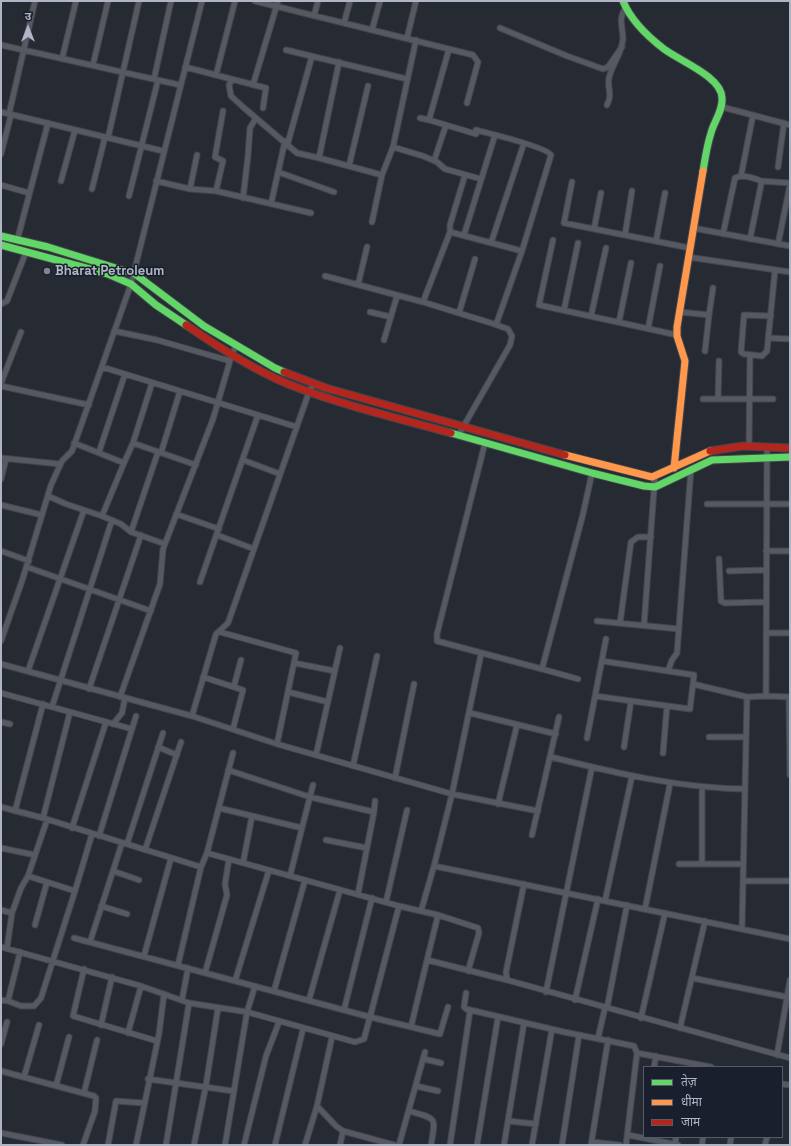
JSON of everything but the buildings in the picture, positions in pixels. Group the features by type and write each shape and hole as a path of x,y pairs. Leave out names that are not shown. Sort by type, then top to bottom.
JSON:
{"street":[{"path":"1,154 35,1"},
{"path":"62,59 76,1"},
{"path":"93,65 108,1"},
{"path":"92,189 107,138 139,1"},
{"path":"128,196 142,146 171,1"},
{"path":"1,640 29,561 48,496 60,464 72,450 131,284 202,1"},
{"path":"216,75 235,1"},
{"path":"255,1 278,4 314,16 473,55 478,62 467,102"},
{"path":"314,16 318,1"},
{"path":"344,23 350,1"},
{"path":"372,30 380,1"},
{"path":"407,38 416,1"},
{"path":"623,1 625,9 644,32 680,60 717,84 721,90 722,107 711,128 688,258 677,335 684,354 685,362 674,468"},
{"path":"253,84 278,4"},
{"path":"607,105 611,97 609,86 610,72 620,54 622,47 623,39 621,17 625,9"},
{"path":"500,28 567,56 603,69 608,67 622,47"},
{"path":"372,222 382,175 392,147 416,40"},
{"path":"1,45 180,85"},
{"path":"429,120 449,49"},
{"path":"286,50 407,79"},
{"path":"271,204 286,143 312,56"},
{"path":"319,158 339,62"},
{"path":"185,66 266,88 263,108"},
{"path":"232,80 229,90 232,96 297,153 382,175"},
{"path":"348,166 368,86"},
{"path":"722,107 787,124 778,166"},
{"path":"216,191 223,161 215,157 223,111"},
{"path":"1,112 164,151"},
{"path":"741,176 753,115"},
{"path":"243,198 250,128 256,118"},
{"path":"420,118 476,134 476,130 549,151 551,159 522,251 496,325"},
{"path":"17,241 48,124"},
{"path":"434,161 446,125"},
{"path":"61,181 75,130"},
{"path":"464,235 495,135"},
{"path":"491,243 524,143"},
{"path":"392,147 434,161 445,169 481,179"},
{"path":"190,189 197,155"},
{"path":"278,172 334,192"},
{"path":"423,302 450,232 450,225 465,175"},
{"path":"724,234 735,178 741,176 761,181 790,184 778,244"},
{"path":"156,181 190,189 216,191 311,213"},
{"path":"750,239 761,181"},
{"path":"572,182 564,223 690,248"},
{"path":"1,185 29,193"},
{"path":"625,235 632,191"},
{"path":"594,229 601,193"},
{"path":"656,241 665,194"},
{"path":"693,228 790,246"},
{"path":"450,232 522,251"},
{"path":"1,236 17,241 48,247 133,273 204,326 275,368 314,383 588,462 654,476 674,468 702,453 720,448 790,448"},
{"path":"553,240 540,305 677,335"},
{"path":"564,310 578,243"},
{"path":"1,245 108,274 131,284 156,305 231,358"},
{"path":"358,285 367,247"},
{"path":"591,316 606,248"},
{"path":"1,304 7,301 26,252"},
{"path":"688,258 790,272"},
{"path":"458,313 476,259"},
{"path":"619,322 631,263"},
{"path":"648,329 660,266"},
{"path":"771,316 747,314 744,316 741,352 744,354 762,356 766,354 771,316 775,270"},
{"path":"325,276 423,302 508,329 512,339 458,436"},
{"path":"705,351 713,288"},
{"path":"384,340 398,296"},
{"path":"370,312 391,317"},
{"path":"680,312 709,315"},
{"path":"114,331 231,358 309,392 458,436 592,473 655,487 712,460 767,457 790,458"},
{"path":"1,383 20,332"},
{"path":"768,338 790,339"},
{"path":"113,724 122,713 123,698 161,577 161,560 164,544 196,466 236,346"},
{"path":"749,447 750,355"},
{"path":"718,399 719,361"},
{"path":"102,367 297,427"},
{"path":"99,452 125,374"},
{"path":"102,516 133,443 152,383"},
{"path":"192,716 216,634 220,632 228,623 309,392 314,383"},
{"path":"1,386 89,405"},
{"path":"131,532 180,392"},
{"path":"703,399 773,399"},
{"path":"200,582 258,415"},
{"path":"74,443 124,463"},
{"path":"133,443 196,466"},
{"path":"485,443 436,638 437,641 578,679"},
{"path":"766,696 767,448"},
{"path":"1,479 3,458 60,464"},
{"path":"243,460 280,474"},
{"path":"668,671 672,660 678,653 691,469"},
{"path":"542,669 583,514 592,473"},
{"path":"644,626 655,487 654,476"},
{"path":"48,496 112,520 121,524 131,532 164,544"},
{"path":"707,504 790,504"},
{"path":"1,505 42,516"},
{"path":"28,671 84,510"},
{"path":"176,514 219,529"},
{"path":"52,707 112,520"},
{"path":"90,688 141,535"},
{"path":"216,535 254,549"},
{"path":"620,623 631,542 638,537 651,537"},
{"path":"1,551 29,561"},
{"path":"766,551 790,552"},
{"path":"719,559 722,603 766,602"},
{"path":"27,567 151,611"},
{"path":"729,571 766,570"},
{"path":"597,621 680,628"},
{"path":"220,632 296,653 277,744"},
{"path":"766,633 790,633"},
{"path":"587,738 606,639"},
{"path":"316,755 340,648"},
{"path":"421,911 452,794 481,654"},
{"path":"353,766 377,656"},
{"path":"234,686 241,660"},
{"path":"595,696 690,709 694,675 602,661"},
{"path":"294,663 335,670"},
{"path":"1,664 192,716 277,744 452,794 538,811"},
{"path":"204,678 241,688 243,692 233,729"},
{"path":"396,778 414,684"},
{"path":"693,684 747,697 790,697 790,775"},
{"path":"288,692 328,702"},
{"path":"1,693 132,729"},
{"path":"742,928 747,697"},
{"path":"624,747 631,701"},
{"path":"15,811 43,704"},
{"path":"663,752 667,706"},
{"path":"70,712 35,855 28,876 21,888 12,913 4,948 112,977 189,1003 247,1012 303,1029 355,1042 364,1039 399,906"},
{"path":"470,713 556,734"},
{"path":"98,836 136,716"},
{"path":"532,834 560,717"},
{"path":"1,722 10,724"},
{"path":"72,828 106,722"},
{"path":"498,804 517,725"},
{"path":"90,942 113,871 125,843 163,733"},
{"path":"709,737 746,737"},
{"path":"145,850 181,742"},
{"path":"158,747 177,755"},
{"path":"178,965 201,867 207,853 233,753"},
{"path":"551,757 670,784 745,789"},
{"path":"546,992 592,767"},
{"path":"228,770 310,797 374,812"},
{"path":"605,901 632,776"},
{"path":"645,909 670,784"},
{"path":"290,876 313,785"},
{"path":"702,787 702,864"},
{"path":"358,894 375,801"},
{"path":"1,807 201,867"},
{"path":"219,808 302,828"},
{"path":"386,902 407,810"},
{"path":"242,863 252,816"},
{"path":"1,1000 21,1006 34,1006 41,998 92,834"},
{"path":"326,840 367,848"},
{"path":"1,848 35,855"},
{"path":"207,853 399,906 438,915 478,928 479,933 468,971"},
{"path":"144,956 171,858"},
{"path":"205,973 227,895 225,884 229,859"},
{"path":"679,864 743,864"},
{"path":"434,866 790,939"},
{"path":"235,981 269,870"},
{"path":"113,871 138,880"},
{"path":"28,876 75,891"},
{"path":"274,991 305,880"},
{"path":"743,881 790,881"},
{"path":"35,925 48,882"},
{"path":"507,980 506,972 524,884"},
{"path":"309,1000 340,890"},
{"path":"344,1010 372,898"},
{"path":"575,1000 598,899"},
{"path":"598,1038 606,1008 627,905"},
{"path":"101,906 127,914"},
{"path":"1,910 12,913"},
{"path":"641,1018 665,913"},
{"path":"411,1027 438,915"},
{"path":"680,1028 705,921"},
{"path":"74,938 370,1017 440,1034 448,1007"},
{"path":"8,1001 20,952"},
{"path":"427,960 507,980 575,1000 790,1058"},
{"path":"182,1000 188,968"},
{"path":"84,969 74,1016 157,1041"},
{"path":"101,1025 112,977"},
{"path":"692,978 787,997"},
{"path":"777,1055 790,980"},
{"path":"128,1033 141,986"},
{"path":"225,1145 247,1012 255,986"},
{"path":"466,993 464,1007 470,1011 579,1035 631,1044 634,1046 637,1053 626,1145"},
{"path":"136,1145 148,1079 157,1041 164,994"},
{"path":"166,1145 189,1003"},
{"path":"194,1145 206,1086 218,1008"},
{"path":"450,1145 470,1011"},
{"path":"477,1145 498,1017"},
{"path":"1,1044 7,1022"},
{"path":"244,1145 266,1056 279,1022"},
{"path":"504,1145 524,1023"},
{"path":"24,1077 39,1025"},
{"path":"275,1145 303,1029"},
{"path":"532,1145 552,1029"},
{"path":"562,1145 579,1035"},
{"path":"56,1086 69,1037"},
{"path":"305,1145 317,1106 332,1037"},
{"path":"84,1093 97,1040"},
{"path":"608,1040 592,1143 620,1145"},
{"path":"400,1145 425,1052"},
{"path":"637,1053 656,1056 686,1064 703,1066"},
{"path":"654,1066 656,1056"},
{"path":"424,1058 441,1063"},
{"path":"1,1070 84,1093 96,1098 96,1107 83,1145"},
{"path":"148,1079 233,1090"},
{"path":"416,1086 438,1091"},
{"path":"108,1145 116,1101 144,1103"},
{"path":"317,1106 336,1126 343,1131 374,1142 394,1145"},
{"path":"409,1111 430,1117 433,1120 435,1124 431,1145"},
{"path":"508,1120 536,1124"},
{"path":"340,1145 343,1131"},
{"path":"1,1134 62,1145"},
{"path":"628,1135 643,1137"},
{"path":"647,1138 676,1145"}],"traffic: fast":[{"path":"623,1 630,15 640,28 671,54 708,76 720,90 722,103 720,112 712,129 703,171"},
{"path":"1,236 48,247 135,274 204,326 284,372"},
{"path":"1,245 108,274 131,284 156,305 186,325"},
{"path":"451,433 592,473 644,486 655,487 712,460 790,457"}],"traffic: slow":[{"path":"674,468 685,361 677,336 677,327 703,171"},
{"path":"565,455 652,477 710,451"}],"traffic: jam":[{"path":"186,325 261,372 288,384 349,405 451,433"},
{"path":"284,372 326,388 565,455"},
{"path":"710,451 743,446 790,448"}],"place":[{"name":"Bharat Petroleum","path":"47,271"}]}
